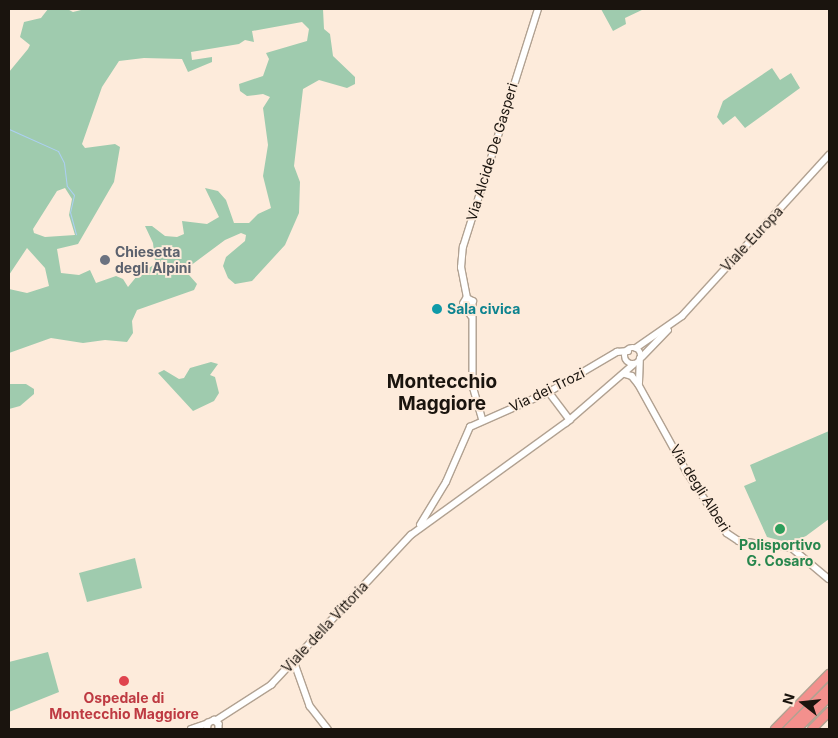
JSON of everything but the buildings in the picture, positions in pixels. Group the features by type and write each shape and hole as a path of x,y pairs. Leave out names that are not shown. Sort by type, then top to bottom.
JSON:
{"highway":[{"path":"775,729 829,674"},
{"path":"788,729 829,688"},
{"path":"798,729 829,697"},
{"path":"812,729 829,712"}],"street":[{"name":"Via Alcide De Gasperi","path":"483,420 473,386 475,342 461,268 463,247 538,9"},
{"name":"Viale Europa","path":"417,530 549,436 624,375 829,155"},
{"name":"Viale Europa","path":"628,351 636,348 674,323"},
{"path":"636,348 641,358 639,385"},
{"path":"624,375 628,351"},
{"name":"Via dei Trozi","path":"417,530 438,495 467,429 483,420 550,392 609,358 628,351"},
{"path":"609,358 616,355 634,365 640,372"},
{"name":"Via degli Alberi","path":"624,375 632,376 639,385 687,472 727,533 740,541 792,548 829,579"},
{"path":"550,392 570,420"},
{"name":"Viale Europa","path":"549,436 588,406"},
{"name":"Viale della Vittoria","path":"191,729 218,725 224,714 265,690 417,530"},
{"path":"294,661 310,706 328,729"}],"green space":[{"path":"48,9 67,9 73,12 85,9 323,9 324,29 330,34 333,56 355,77 355,84 347,88 319,80 303,89 294,166 300,182 299,213 285,245 252,281 235,284 228,278 223,266 226,257 245,241 246,235 241,233 225,240 190,266 189,275 197,284 194,290 137,310 132,321 133,333 127,342 105,340 83,343 51,338 9,353 9,289 27,293 49,286 45,268 27,248 9,275 9,72 30,45 20,37 24,22 41,18","holes":["302,22 309,29 307,41 266,53 269,59 263,76 239,84 240,91 247,96 263,94 270,97 263,108 268,145 263,176 271,208 258,214 249,223 234,223 226,200 218,191 205,188 219,217 207,224 182,221 184,234 177,237 165,236 152,226 145,226 153,243 155,261 158,262 137,276 128,287 123,279 116,276 96,283 90,270 79,275 61,273 57,249 78,244 114,182 120,147 115,144 85,148 82,144 102,87 119,61 144,58 182,59 188,72 212,62 212,57 192,60 191,52 239,44 245,40 254,42 252,31","65,188 72,199 69,215 75,235 45,237 34,233 33,229 57,191"]},
{"path":"601,9 644,9 625,18 626,24 613,31"},
{"path":"772,68 780,80 791,73 800,88 745,128 735,116 723,125 717,117 723,101"},
{"path":"211,362 218,364 210,375 215,377 219,393 214,401 193,411 158,373 164,370 179,379 184,378 190,368"},
{"path":"9,384 26,384 34,389 34,394 20,406 9,409"},
{"path":"829,431 829,519 806,536 790,543 767,537 744,486 756,481 750,465"},
{"path":"135,558 142,588 87,602 79,573"},
{"path":"48,652 59,692 9,712 9,662"}],"waterway":[{"path":"9,129 58,151 64,163 67,186 74,195 70,212 76,234"}],"place":[{"name":"Chiesetta degli Alpini","path":"105,260"},
{"name":"Sala civica","path":"437,309"},
{"name":"Polisportivo G. Cosaro","path":"780,529"},
{"name":"Ospedale di Montecchio Maggiore","path":"124,681"}],"district":[{"name":"Montecchio Maggiore","path":"442,393"}]}
